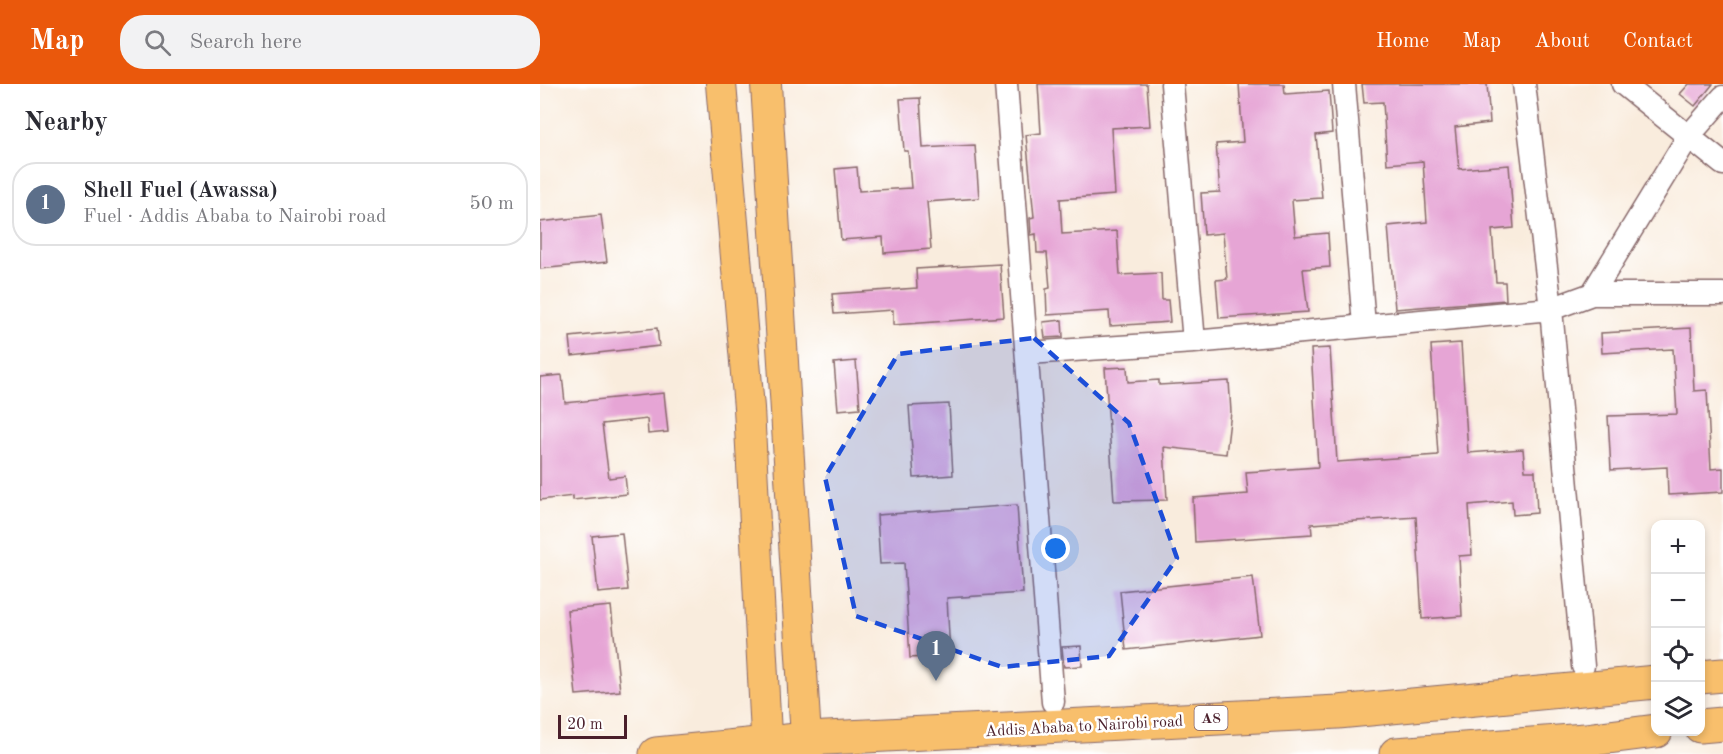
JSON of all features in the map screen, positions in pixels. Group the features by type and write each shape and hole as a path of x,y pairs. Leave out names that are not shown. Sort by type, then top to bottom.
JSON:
{"highway":[{"path":"1705,677 1723,675"},
{"name":"Addis Ababa to Nairobi road","path":"656,754 807,747 1338,712 1651,682"},
{"path":"1705,726 1723,724"},
{"path":"1396,754 1585,740 1651,733"}],"main road":[{"path":"721,84 748,408 766,748"},
{"path":"766,84 807,747"}],"street":[{"path":"1006,84 1053,702"},
{"path":"1172,84 1194,342"},
{"path":"1344,84 1364,325"},
{"path":"1524,84 1551,309 1583,666"},
{"path":"1623,84 1723,164"},
{"path":"1592,294 1688,137 1723,97"},
{"path":"1028,353 1194,342 1551,309 1592,294 1723,294"}],"highlighted area":[{"path":"1034,338 1129,423 1177,558 1109,656 1002,667 856,616 825,477 898,354"}],"building":[{"path":"1038,84 1147,84 1150,126 1111,128 1115,195 1060,199 1062,234 1117,231 1120,275 1161,273 1162,300 1168,300 1170,322 1110,326 1109,311 1047,315 1046,289 1050,288 1047,253 1037,253 1036,234 1031,235 1030,218 1034,217 1026,135 1041,133"},
{"path":"1239,84 1284,84 1285,94 1329,91 1332,133 1316,135 1322,198 1292,200 1295,236 1328,233 1330,267 1303,269 1308,312 1219,318 1216,280 1227,279 1223,233 1204,235 1201,193 1220,192 1216,144 1243,142"},
{"path":"1362,84 1487,84 1490,123 1455,127 1459,169 1509,165 1514,228 1492,230 1496,282 1505,282 1506,300 1395,309 1388,226 1427,222 1423,161 1387,164 1383,102 1364,103"},
{"path":"1689,84 1713,84 1695,106 1680,94"},
{"path":"920,98 923,148 975,145 979,198 927,202 931,249 884,253 883,237 841,240 835,169 857,167 859,191 911,188 908,151 904,151 900,99"},
{"path":"601,215 607,262 540,269 540,222"},
{"path":"1000,264 1004,317 893,325 893,310 834,314 832,294 917,288 916,269"},
{"path":"1062,320 1063,337 1045,338 1043,322"},
{"path":"657,328 659,346 572,356 570,337"},
{"path":"1691,328 1694,391 1707,390 1711,469 1723,468 1723,492 1668,495 1667,467 1611,470 1608,416 1677,414 1673,349 1602,353 1601,333"},
{"path":"1461,343 1468,453 1523,449 1525,471 1535,471 1537,513 1513,515 1512,501 1469,505 1472,555 1459,556 1462,616 1422,619 1416,517 1311,524 1312,534 1195,542 1193,498 1248,494 1246,472 1318,467 1311,349 1330,348 1337,462 1438,455 1431,345"},
{"path":"856,361 860,408 838,410 834,363"},
{"path":"1127,367 1128,382 1159,380 1159,385 1229,381 1231,412 1226,454 1164,447 1167,500 1114,501 1105,368"},
{"path":"562,375 565,403 664,393 668,432 648,434 647,419 602,424 609,478 625,476 627,494 573,500 573,496 540,500 540,377"},
{"path":"949,404 953,475 914,478 909,406"},
{"path":"1017,505 1023,593 947,598 950,655 910,658 904,563 880,564 877,515"},
{"path":"622,533 628,590 598,593 592,536"},
{"path":"1253,577 1260,635 1126,650 1120,591"},
{"path":"611,606 620,691 576,695 567,610"},
{"path":"1081,646 1082,666 1064,667 1062,647"}],"place":[{"name":"Shell Fuel (Awassa)","path":"936,681"}]}
